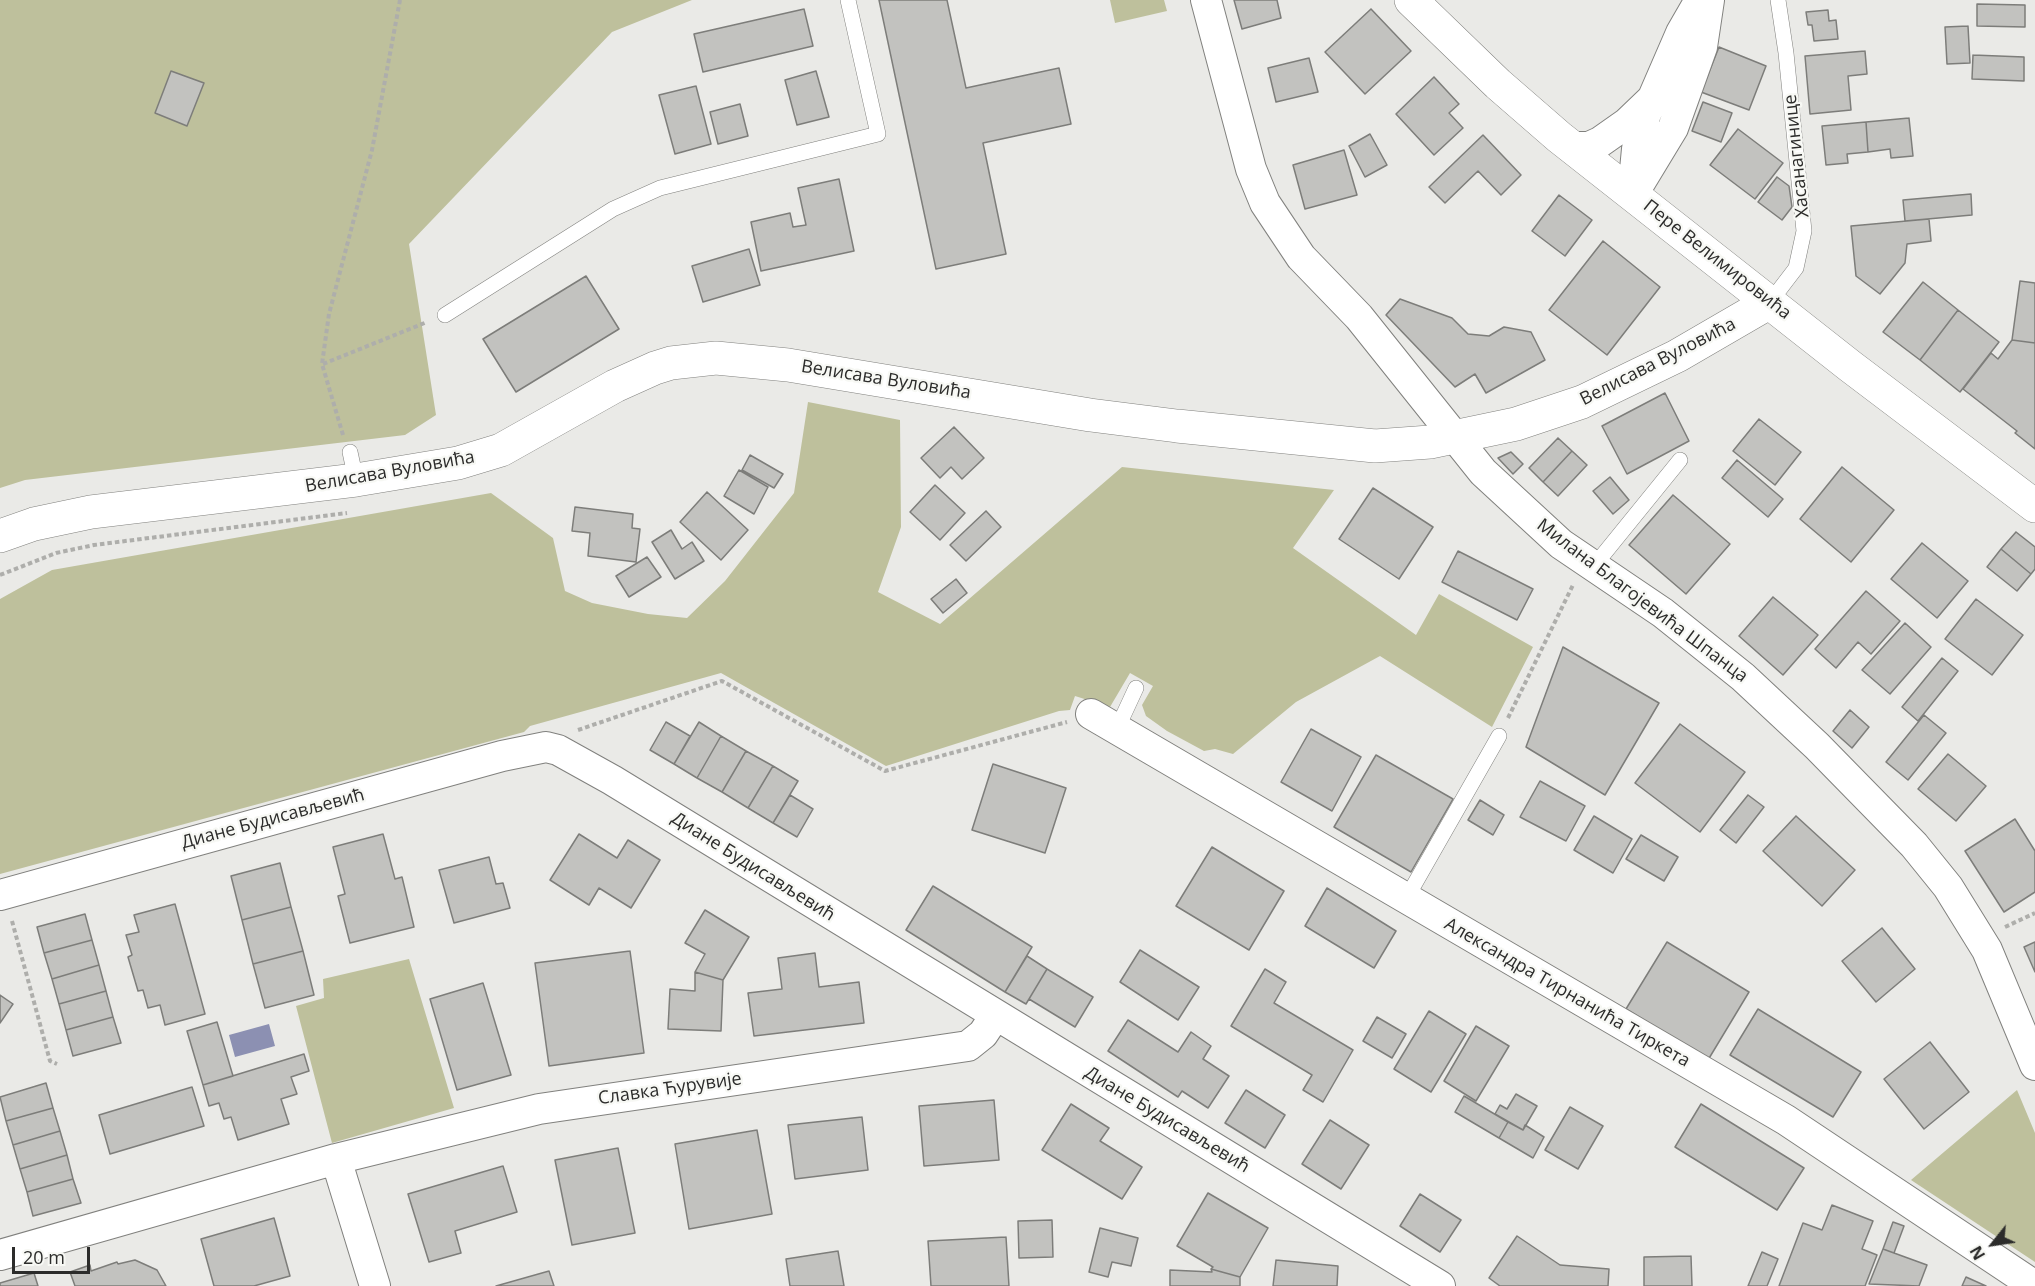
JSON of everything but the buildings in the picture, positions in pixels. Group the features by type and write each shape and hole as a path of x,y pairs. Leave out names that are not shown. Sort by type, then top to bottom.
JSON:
{"street":[{"name":"Милана Благојевића Шпанца","path":"1206,0 1251,170 1265,203 1301,257 1359,317 1482,472 1562,544 1664,612 1751,684 1817,746 1914,845 1948,887 1987,950 2035,1065"},
{"name":"Пере Велимировића","path":"1411,0 1498,84 1573,147 2035,506"},
{"path":"1633,194 1637,148 1651,100 1685,25 1700,0"},
{"path":"1633,194 1673,128 1702,47 1709,0"},
{"path":"1573,147 1589,147 1600,142 1627,123 1651,100"},
{"name":"Велисава Вуловића","path":"0,536 34,524 91,512 353,466 440,467 488,455 519,441 634,376 671,363 716,358 799,366 1090,415 1375,446 1403,445 1453,438 1516,424 1597,395 1713,337 1770,302"},
{"name":"Александра Тирнанића Тиркета","path":"1091,714 1786,1120 2035,1286"},
{"name":"Диане Будисављевић","path":"2,895 493,759 546,747 558,750 612,780 1440,1286"},
{"name":"Славка Ћурувије","path":"0,1255 336,1159 539,1108 968,1046 983,1034 995,1016"},
{"path":"336,1159 375,1286"}],"lane":[{"path":"445,315 613,209 660,188 878,134 848,0"},
{"name":"Хасанагинице","path":"1770,302 1796,267 1804,231 1786,53 1778,0"},
{"path":"1589,563 1680,460"},
{"path":"1117,729 1136,688"},
{"path":"1406,898 1499,736"}],"path":[{"path":"353,466 336,421 322,364 330,314 372,150 400,0"},
{"path":"322,364 445,315"},
{"path":"0,575 56,552 94,545 349,513"},
{"path":"1499,736 1589,563"},
{"path":"568,734 722,681 885,771 1059,723"},
{"path":"2,895 50,1061 57,1064"}],"green space":[{"path":"0,0 692,0 612,32 409,244 436,415 405,435 25,480 0,488"},
{"path":"1110,0 1164,0 1167,11 1115,23"},
{"path":"808,402 900,420 901,527 878,592 940,624 1122,467 1334,490 1293,548 1416,635 1439,594 1533,647 1492,727 1380,656 1296,702 1233,754 1215,749 1204,751 1167,731 1146,716 1142,705 1153,686 1130,673 1110,707 1075,696 1070,710 1059,711 886,766 721,673 530,726 524,732 0,874 0,599 52,570 491,493 553,538 565,591 592,603 648,614 687,618 725,581 794,493"},
{"path":"409,959 454,1108 332,1143 296,1006 324,998 323,979"},
{"path":"2017,1090 2035,1133 2035,1262 1911,1180"}],"water":[{"path":"269,1024 275,1046 235,1057 229,1035"}]}
